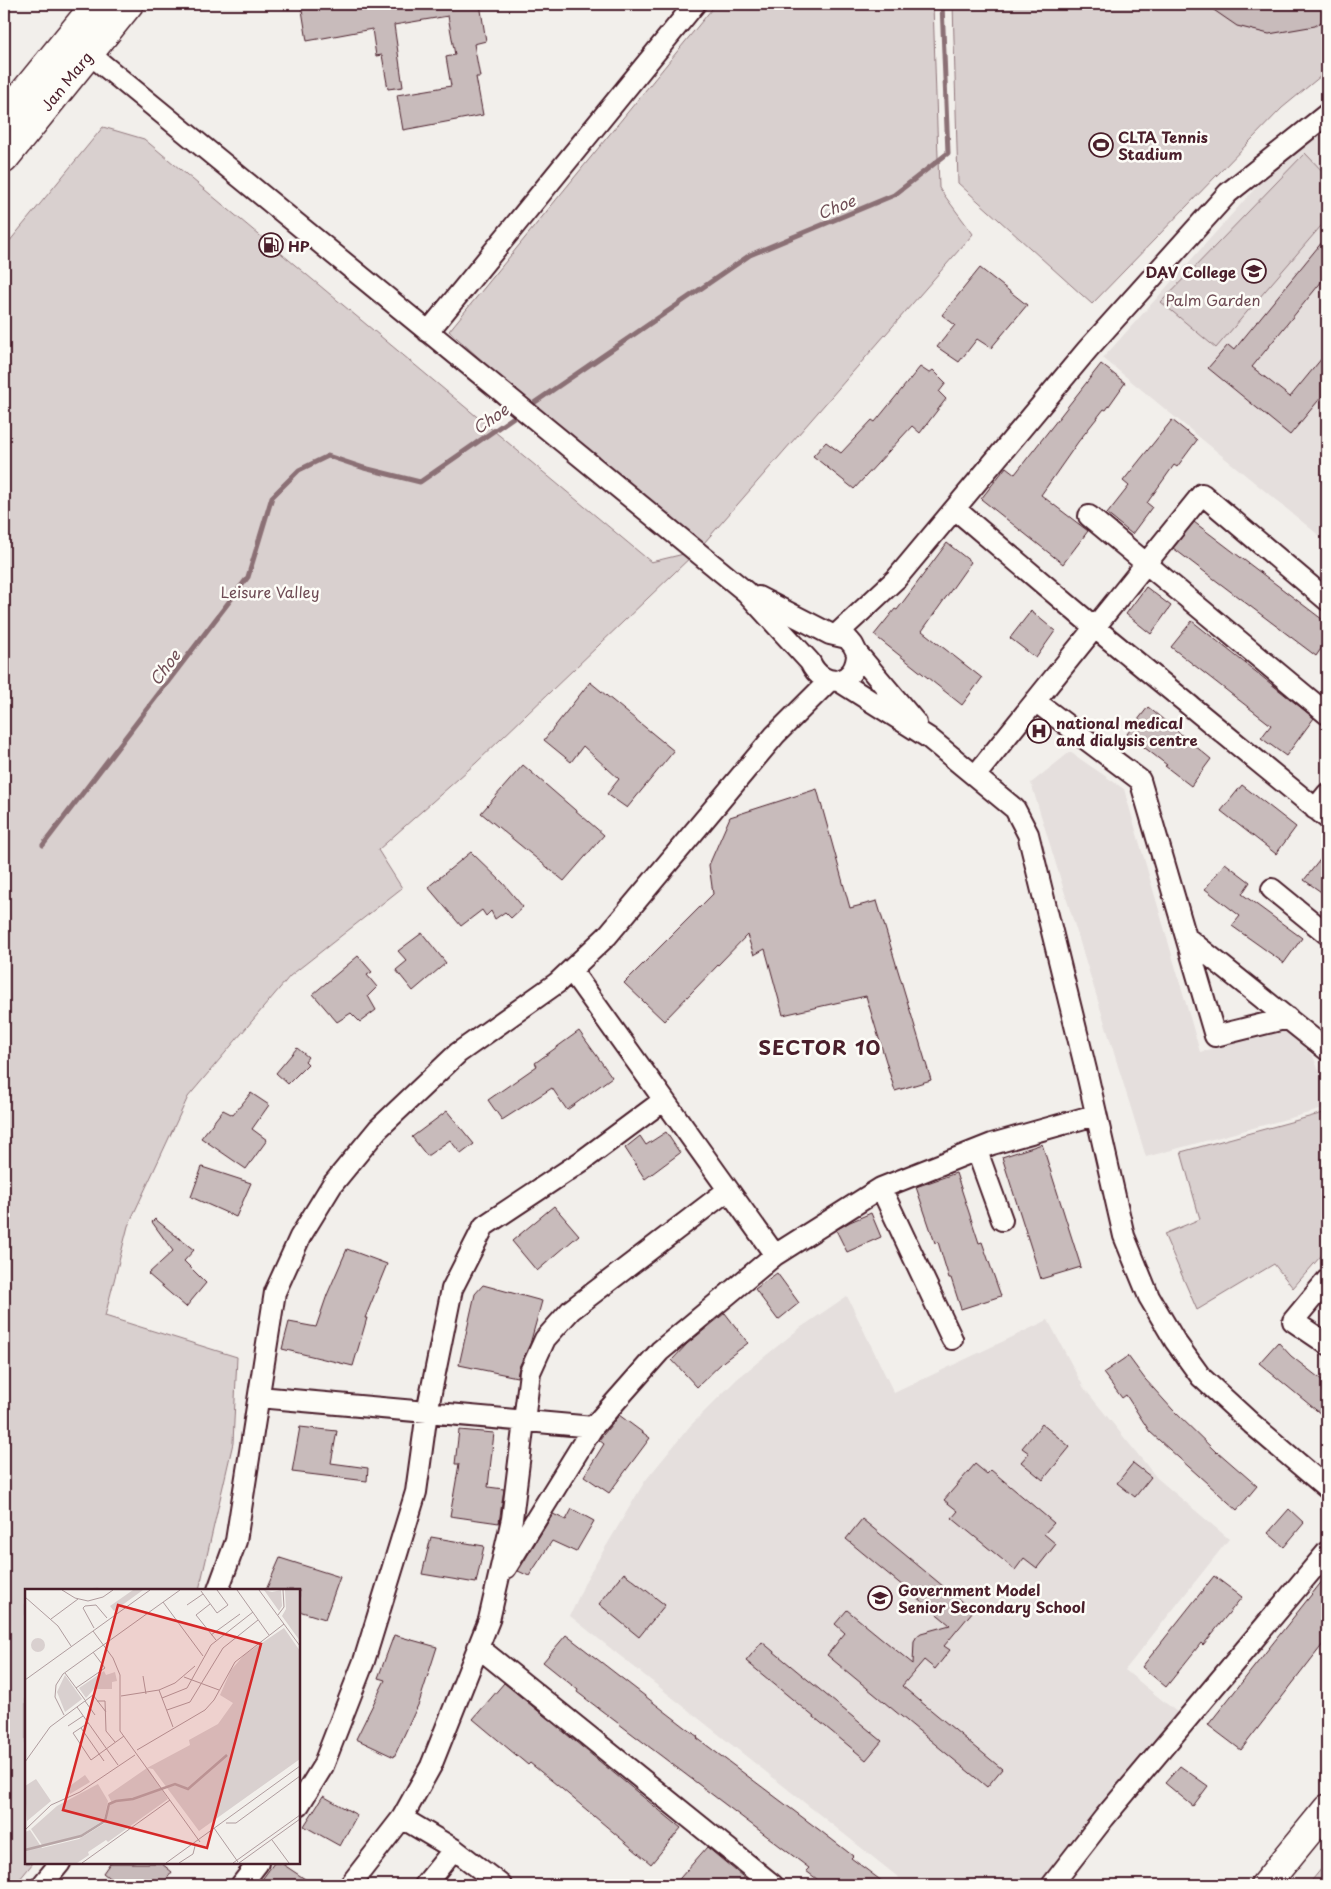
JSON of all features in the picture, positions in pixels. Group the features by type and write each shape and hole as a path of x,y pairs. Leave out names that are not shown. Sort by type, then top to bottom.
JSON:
{"main road":[{"name":"Jan Marg","path":"4,159 79,45 96,4"},
{"name":"Jan Marg","path":"4,117 79,45 129,4"},
{"path":"1265,1885 1327,1808"},
{"path":"1285,1885 1327,1833"}],"street":[{"path":"428,332 695,4"},
{"path":"79,45 746,592 823,673 929,738 1015,809 1028,834 1124,1236 1149,1297 1175,1341 1201,1377 1252,1424 1327,1488"},
{"path":"844,642 1087,350 1228,193 1327,114"},
{"path":"975,776 1202,494 1327,600"},
{"path":"955,509 1094,627 1323,807"},
{"path":"1089,516 1327,714"},
{"path":"746,592 844,642 929,738"},
{"path":"820,638 844,642 857,661 854,670 847,677 823,673 811,653 814,645 820,638"},
{"path":"218,1589 236,1541 275,1292 300,1237 332,1185 378,1128 458,1053 557,983 607,936 775,735 823,673"},
{"path":"1035,701 1140,780 1215,1036 1288,1018"},
{"path":"1272,889 1327,934"},
{"path":"1186,937 1327,1050"},
{"path":"571,970 775,1255"},
{"path":"300,1803 323,1766 364,1661 416,1492 427,1412 452,1289 484,1226 582,1161 664,1100"},
{"path":"498,1580 593,1427 660,1351 775,1255 881,1188 992,1144 1095,1115"},
{"path":"977,1150 1002,1220"},
{"path":"881,1188 952,1339"},
{"path":"350,1885 402,1818 431,1766 489,1620 512,1519 530,1372 545,1339 571,1310 728,1190"},
{"path":"1327,1280 1293,1321 1327,1344"},
{"path":"259,1397 593,1427"},
{"path":"1052,1885 1104,1818 1327,1552"},
{"path":"478,1647 773,1885"},
{"path":"402,1818 454,1849 501,1885"},
{"path":"425,1885 454,1849"},
{"path":"42,1885 59,1864"},
{"path":"241,1885 257,1864"}],"shaded area":[{"name":"DAV College","path":"1327,127 1327,542 1103,358 1259,184"},
{"path":"1070,752 1124,789 1200,1052 1284,1030 1313,1056 1327,1091 1327,1108 1146,1157 1031,783"},
{"name":"Government Model Senior Secondary School","path":"847,1296 894,1393 1048,1320 1084,1388 1157,1478 1229,1539 1125,1670 1178,1713 1037,1885 908,1885 570,1616 586,1580 645,1481 690,1426 737,1379 800,1328"}],"green space":[{"name":"Leisure Valley","path":"716,4 933,4 939,188 973,234 697,551 476,763 378,850 402,888 290,976 188,1097 128,1226 105,1316 237,1357 233,1443 199,1589 25,1589 25,1864 32,1864 15,1885 4,1885 4,248 103,127 144,139 651,562 696,551 449,331"},
{"name":"CLTA Tennis Stadium","path":"953,4 1327,4 1327,71 1282,108 1092,304 958,183"},
{"name":"Palm Garden","path":"1305,153 1327,176 1327,219 1216,348 1161,302"},
{"path":"1327,1112 1327,1249 1293,1288 1274,1264 1197,1310 1164,1234 1200,1219 1181,1152"},
{"path":"1327,1862 1327,1885 1308,1885"}],"building":[{"path":"301,4 480,4 486,41 474,44 480,77 476,77 483,115 403,130 397,95 451,86 446,57 455,55 448,16 394,25 403,87 388,89 382,55 376,56 372,29 307,41"},
{"path":"1205,4 1327,4 1327,18 1315,26 1269,34 1237,26"},
{"path":"1327,236 1327,275 1252,367 1290,397 1327,352 1327,390 1290,435 1208,368 1228,345 1234,350"},
{"path":"980,268 1027,305 991,348 977,339 959,362 937,347 955,325 942,315"},
{"path":"1101,364 1125,383 1106,410 1104,409 1078,442 1041,495 1088,531 1063,564 981,499 1006,467 1015,474"},
{"path":"920,367 929,373 933,370 946,383 939,392 946,399 920,433 912,426 854,489 813,456 826,442 841,453 872,420 875,422"},
{"path":"1172,420 1197,440 1177,467 1174,465 1147,503 1152,507 1132,534 1107,514 1129,486 1123,481"},
{"path":"1194,522 1327,623 1327,640 1316,656 1173,548"},
{"path":"947,543 971,562 922,631 982,678 962,705 874,635 895,609 897,610"},
{"path":"1146,587 1171,606 1151,634 1126,614"},
{"path":"1031,611 1055,631 1036,658 1010,638"},
{"path":"1192,621 1314,718 1286,756 1261,738 1271,725 1171,647"},
{"path":"590,682 674,751 627,808 607,794 619,779 583,746 571,762 544,740"},
{"path":"1148,707 1211,759 1191,786 1127,734"},
{"path":"523,765 604,835 564,881 481,813"},
{"path":"1242,785 1296,827 1276,854 1221,811"},
{"path":"817,789 850,908 877,901 931,1080 895,1091 866,996 783,1015 765,949 754,955 747,935 664,1021 624,983 713,894 709,865 730,817"},
{"path":"1327,851 1327,896 1304,880"},
{"path":"471,852 503,883 523,907 511,918 505,912 495,919 491,911 486,916 482,910 461,926 428,887"},
{"path":"1225,863 1250,882 1242,894 1302,938 1284,963 1232,926 1240,916 1205,889"},
{"path":"422,933 446,963 413,991 396,970 407,961 398,951"},
{"path":"358,956 372,972 367,975 377,987 368,996 376,1010 360,1022 351,1013 337,1022 313,994"},
{"path":"579,1031 612,1077 567,1110 552,1088 502,1120 488,1100 537,1066 535,1063"},
{"path":"297,1048 308,1057 305,1061 308,1064 288,1084 276,1073"},
{"path":"251,1093 269,1105 252,1129 267,1140 246,1169 201,1138 223,1110 233,1115"},
{"path":"447,1111 474,1144 461,1154 450,1140 427,1156 412,1137"},
{"path":"666,1132 680,1153 645,1179 625,1148 640,1136 646,1145"},
{"path":"1042,1144 1081,1267 1041,1279 1002,1157"},
{"path":"202,1167 251,1183 236,1217 191,1197"},
{"path":"956,1173 979,1243 982,1242 1001,1296 961,1309 938,1242 935,1243 916,1187"},
{"path":"554,1206 579,1235 537,1271 512,1241"},
{"path":"871,1213 881,1237 847,1252 836,1230"},
{"path":"155,1219 194,1250 184,1261 206,1283 186,1307 148,1274 173,1251 152,1222"},
{"path":"347,1249 387,1264 365,1318 367,1318 353,1366 282,1349 289,1322 316,1327 327,1295"},
{"path":"777,1273 799,1303 778,1320 755,1289"},
{"path":"483,1285 542,1301 530,1344 519,1367 517,1377 459,1365 475,1294"},
{"path":"725,1313 748,1343 724,1361 697,1387 672,1360 687,1344"},
{"path":"1278,1342 1291,1356 1327,1384 1327,1419 1259,1363"},
{"path":"1128,1356 1145,1379 1173,1410 1217,1453 1257,1486 1237,1510 1150,1432 1126,1395 1122,1398 1103,1373"},
{"path":"619,1415 650,1438 609,1493 584,1476 604,1444 599,1440"},
{"path":"1042,1424 1070,1447 1043,1480 1021,1462 1029,1453 1022,1448"},
{"path":"300,1427 337,1431 331,1463 368,1468 367,1481 292,1472"},
{"path":"459,1430 494,1433 488,1487 504,1489 499,1523 450,1516 459,1464 455,1464"},
{"path":"1133,1463 1151,1477 1135,1497 1117,1483"},
{"path":"975,1464 987,1474 991,1470 1054,1523 1044,1534 1056,1544 1037,1568 1024,1558 1015,1570 952,1518 958,1511 944,1500"},
{"path":"572,1509 594,1521 576,1552 552,1541 529,1576 518,1571 553,1514 566,1520"},
{"path":"1289,1509 1304,1523 1284,1547 1268,1533"},
{"path":"862,1519 973,1611 944,1646 950,1650 935,1669 924,1660 902,1686 1002,1769 987,1787 827,1655 845,1633 835,1624 847,1610 913,1664 914,1641 917,1636 921,1633 950,1625 846,1539"},
{"path":"431,1537 484,1546 476,1583 422,1574"},
{"path":"280,1558 340,1577 325,1619 300,1611 300,1589 266,1589"},
{"path":"624,1573 665,1605 639,1637 599,1604"},
{"path":"1327,1575 1327,1639 1241,1750 1208,1725"},
{"path":"1214,1576 1242,1597 1203,1645 1201,1643 1166,1687 1142,1667"},
{"path":"394,1635 437,1647 419,1703 394,1757 356,1739 385,1680 378,1678"},
{"path":"566,1635 697,1738 853,1856 851,1858 887,1885 825,1885 806,1871 809,1868 577,1692 578,1690 543,1662"},
{"path":"762,1642 882,1741 866,1760 746,1661"},
{"path":"504,1683 681,1828 651,1864 562,1789 530,1763 528,1765 473,1719"},
{"path":"1180,1766 1208,1786 1193,1806 1165,1783"},
{"path":"323,1796 357,1815 340,1846 304,1826"},
{"path":"707,1847 719,1857 753,1885 674,1885"},
{"path":"109,1864 162,1864 172,1872 162,1885 118,1885 103,1873"},
{"path":"273,1864 282,1864 314,1885 258,1885"}],"waterway":[{"name":"Choe","path":"528,407 750,255 894,195 948,153 942,4"},
{"name":"Choe","path":"43,845 248,577 272,497 299,470 328,456 364,468 420,482 521,412"}],"place":[{"name":"CLTA Tennis Stadium","path":"1101,145"},
{"name":"HP","path":"271,245"},
{"name":"DAV College","path":"1254,271"},
{"name":"national medical and dialysis centre","path":"1039,731"},
{"name":"Government Model Senior Secondary School","path":"880,1598"}],"district":[{"name":"SECTOR 10","path":"820,1047"}]}
